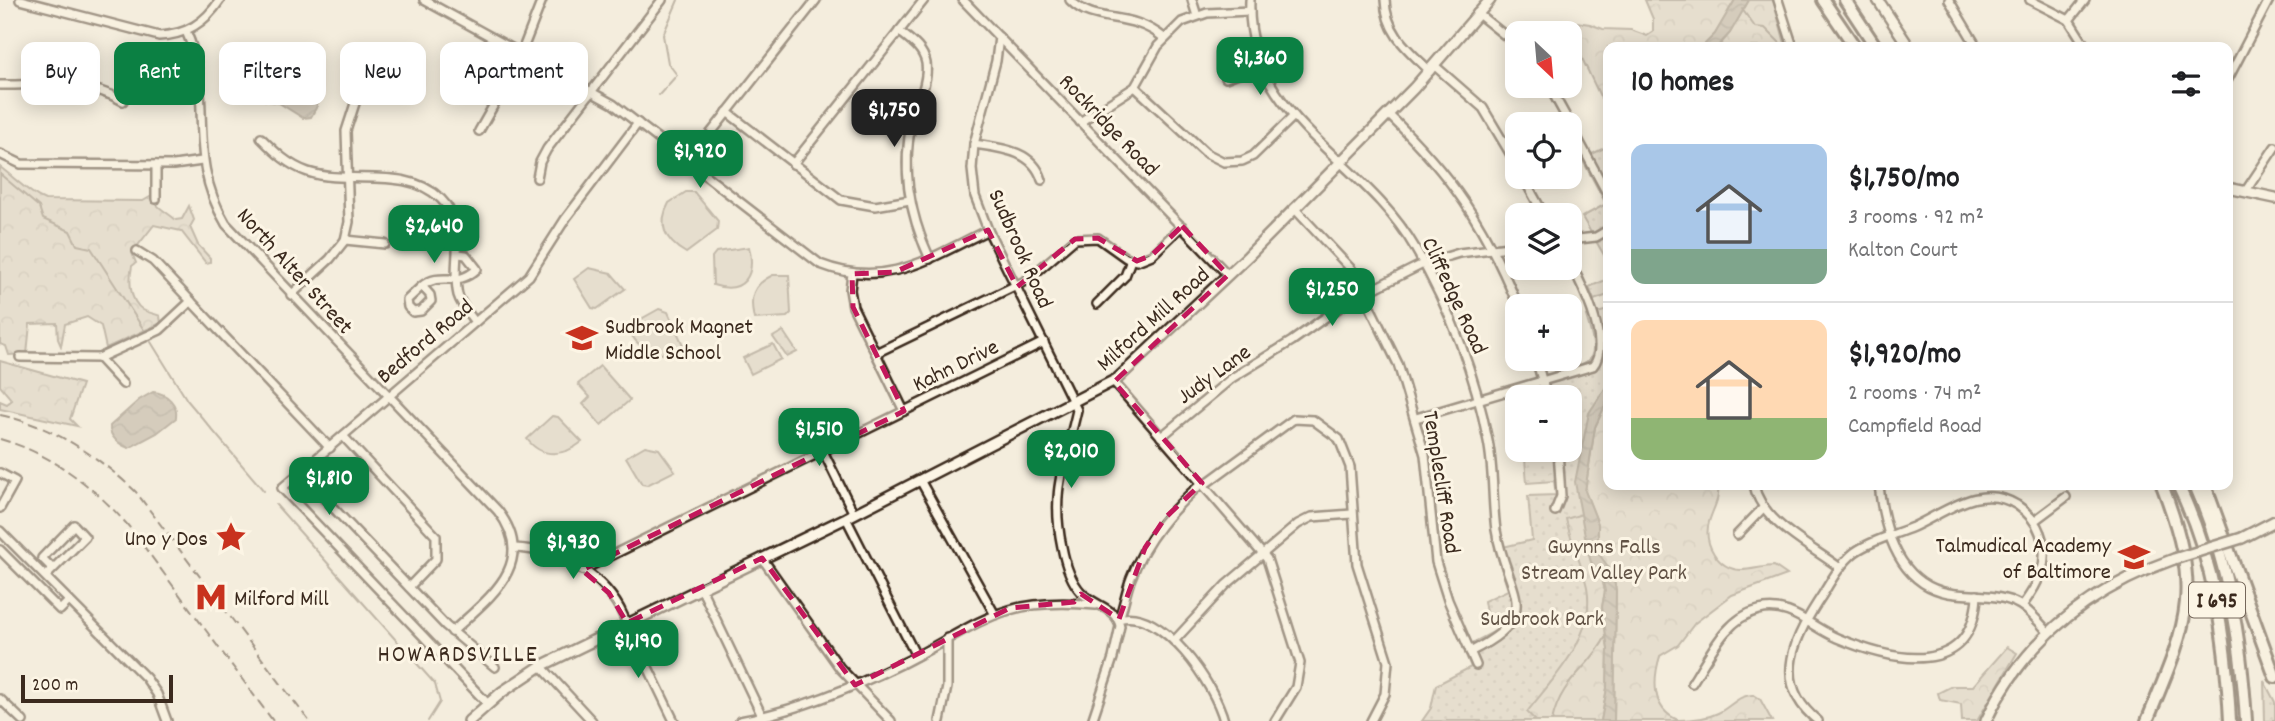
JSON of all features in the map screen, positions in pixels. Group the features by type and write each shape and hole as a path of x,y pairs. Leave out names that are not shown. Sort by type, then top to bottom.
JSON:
{"highway":[{"path":"1823,0 1852,42"},
{"path":"1845,0 1873,42"},
{"path":"2147,721 2177,649 2188,596 2179,535 2164,490"},
{"name":"I 695","path":"2180,490 2197,532 2214,587 2223,636 2230,721"},
{"name":"I 695","path":"2197,490 2219,546 2229,583 2238,634 2246,721"},
{"path":"2207,490 2275,677"}],"main road":[{"name":"Milford Mill Road","path":"469,721 487,703 541,666 850,516 1075,403 1113,381 1228,275 1388,114 1432,68 1490,0"},
{"path":"1878,0 1906,42"},
{"path":"2233,189 2275,198"},
{"path":"1986,721 2007,680 2048,632 2075,608 2113,583 2174,559 2242,538 2275,521"}],"street":[{"path":"20,0 149,34 168,36 186,32 206,18 220,0"},
{"path":"424,0 500,42"},
{"path":"526,42 542,0"},
{"path":"537,178 542,155 662,0"},
{"path":"688,162 816,0"},
{"path":"793,164 924,0"},
{"name":"Rockridge Road","path":"963,0 1228,275"},
{"path":"1070,0 1091,15 1138,21 1164,38"},
{"path":"1192,0 1197,16"},
{"path":"1226,78 1259,65 1250,0"},
{"path":"1385,0 1388,22 1396,38 1483,108 1505,145"},
{"path":"1778,0 1791,42"},
{"path":"1949,0 1974,42"},
{"path":"2030,0 2069,20 2083,42"},
{"path":"2069,20 2085,0"},
{"path":"2233,69 2269,0"},
{"path":"1080,122 1135,87 1164,38 1182,22 1197,16 1250,11"},
{"path":"1477,13 1505,35"},
{"path":"899,31 920,49 926,67 908,145 910,200 917,228 930,259"},
{"name":"North Alter Street","path":"186,32 200,71 202,161 208,188 226,224 387,397 498,511 508,526 514,548"},
{"name":"Sudbrook Road","path":"999,37 996,61 974,144 973,184 988,230 1075,403"},
{"path":"996,61 1010,48"},
{"name":"Cliffedge Road","path":"1259,65 1272,90 1294,116 1394,217 1423,264 1457,336 1478,400 1491,458 1497,535 1518,604 1514,621 1506,631 1470,652"},
{"path":"0,85 78,86 114,96"},
{"path":"1135,87 1206,153 1224,163 1253,156 1294,116"},
{"path":"590,91 638,123 808,257 852,274 895,272 930,259 988,230"},
{"path":"291,295 330,259 345,240 349,222 347,122 353,105"},
{"path":"479,131 494,105"},
{"path":"727,112 848,203 875,206 910,200"},
{"path":"1388,114 1453,183 1491,249 1512,294"},
{"name":"Bedford Road","path":"487,703 282,488 536,268 558,229 638,123"},
{"path":"261,138 280,156 304,170 347,177 406,181 432,191 455,219 459,254 457,280 461,303 475,322"},
{"path":"974,144 1022,155 1034,164 1042,180"},
{"path":"1582,146 1603,186"},
{"path":"2245,192 2275,147"},
{"path":"0,154 22,164 156,165 202,161"},
{"path":"156,165 156,199"},
{"name":"Templecliff Road","path":"1294,208 1345,260 1365,293 1395,356 1416,418 1425,455 1436,562 1448,600 1476,665"},
{"path":"876,353 1030,278 1063,247 1080,237 1104,241 1131,260 1142,260 1152,255 1181,226"},
{"path":"1582,239 1596,237 1603,233"},
{"path":"345,240 385,244"},
{"name":"Judy Lane","path":"1161,437 1232,378 1292,341 1335,309 1423,264 1505,247"},
{"path":"137,251 153,261 330,448"},
{"path":"422,286 433,279 465,280 477,269 466,255 459,254"},
{"path":"1097,304 1125,276 1131,260"},
{"path":"852,274 851,301 904,411"},
{"path":"1416,418 1581,372 1597,362 1601,352 1600,340 1579,280"},
{"path":"20,357 99,358 160,330 191,300"},
{"name":"Kahn Drive","path":"582,570 1044,342"},
{"path":"99,358 123,384"},
{"path":"1540,371 1544,385"},
{"path":"1113,381 1263,554 1300,663 1296,687 1275,721"},
{"path":"1075,403 1077,410 1056,502 1066,562 1079,590 1119,619 1128,617 1174,641 1202,673 1224,721"},
{"path":"1092,721 1119,639 1119,619 1130,579 1145,548 1165,518 1203,484 1290,421 1299,418 1326,427 1343,445 1350,467 1352,514 1362,582 1384,642 1388,662 1385,694 1371,721"},
{"path":"343,436 436,536 436,559 409,587"},
{"path":"823,451 850,516 916,656"},
{"path":"1555,511 1561,496 1559,462"},
{"path":"0,473 15,481 0,508"},
{"path":"299,473 452,632 495,667"},
{"path":"920,480 994,613"},
{"path":"1756,490 1763,508 1840,568"},
{"path":"1880,490 1889,536 1902,564 1920,582 1944,593 1999,597 2022,606 2048,632"},
{"path":"1818,721 1802,703 1791,674 1794,646 1806,621 1840,568 1863,547 1965,501 1984,497 2011,502 2034,520 2042,537 2044,566 2022,606"},
{"path":"2034,520 2066,497"},
{"path":"1737,535 1763,508"},
{"path":"1174,641 1226,585 1305,520 1352,514"},
{"path":"46,576 53,569 85,537 74,525 42,558 53,569"},
{"path":"0,531 146,678 157,694 167,721"},
{"path":"452,632 502,584 511,567 514,548 552,552 582,570 609,593 674,721"},
{"path":"0,550 60,610 69,601"},
{"path":"762,558 855,685 891,721"},
{"path":"701,588 762,716"},
{"path":"1074,603 1079,590"},
{"path":"1692,683 1725,632 1743,616 1760,610 1778,609 1847,642 1904,658 1927,659 1949,651 1962,641 1973,621 1977,595"},
{"path":"740,721 855,685 916,656 994,613 1037,603 1097,605"},
{"path":"940,721 947,687 947,638"},
{"path":"541,666 592,721"},
{"path":"0,699 23,721"}],"highlighted area":[{"path":"1182,226 1228,275 1114,382 1202,483 1165,518 1145,548 1119,619 1081,594 1074,602 1010,608 855,685 762,558 627,623 609,593 582,570 904,411 853,307 852,274 895,272 988,230 1017,287 1075,239 1098,238 1137,261 1152,255"}],"green space":[{"path":"1645,0 1735,0 1715,34 1707,42 1603,42 1603,102 1582,58 1582,23 1603,29 1631,30 1647,36 1653,32 1653,19"},
{"path":"1749,0 1773,0 1785,42 1722,42"},
{"path":"1603,148 1603,198 1582,159"},
{"path":"0,167 45,200 143,201 150,197 176,220 182,219 189,206 194,220 190,227 210,262 206,263 181,231 154,225 132,253 136,263 132,266 130,284 138,306 160,316 161,323 106,348 101,326 87,317 65,324 61,346 57,323 30,324 27,354 9,355 6,346 0,344"},
{"path":"686,192 694,192 718,221 717,230 686,253 668,238 664,218 669,203"},
{"path":"1603,206 1603,253 1582,217"},
{"path":"749,247 751,266 745,280 733,287 713,285 712,257 716,252"},
{"path":"589,268 611,273 625,289 597,309 592,308 574,279"},
{"path":"773,275 789,275 791,313 787,317 754,319 754,292 760,283"},
{"path":"1603,281 1603,297 1594,300 1589,287"},
{"path":"659,309 668,312 684,347 658,354 644,348 632,336 627,327"},
{"name":"Gwynns Falls Stream Valley Park","path":"1603,311 1603,490 1717,490 1690,563 1639,721 1422,721 1431,708 1436,685 1471,667 1463,648 1499,629 1487,619 1484,601 1508,590 1495,549 1532,540 1528,496 1556,495 1554,481 1527,483 1525,462 1582,462 1582,385 1546,385 1553,374 1582,371 1582,364 1591,357 1593,342 1586,316"},
{"path":"783,331 797,352 787,357 773,337"},
{"path":"773,344 781,359 751,374 743,358"},
{"path":"0,361 82,384 70,419 77,426 0,409 0,401 7,404 12,400 0,386"},
{"path":"600,366 630,400 601,425 583,404 590,397 578,384"},
{"path":"1603,410 1603,490 1718,490 1708,530 1714,554 1732,569 1774,566 1787,575 1732,595 1695,623 1678,645 1660,656 1656,674 1659,701 1669,715 1678,720 1713,715 1739,699 1754,695 1760,699 1772,721 1614,721 1616,590 1612,573 1598,553 1598,524 1585,491 1595,427"},
{"path":"552,416 558,417 582,442 568,450 553,453 539,450 533,445 527,439"},
{"path":"645,446 659,449 675,471 647,485 642,484 626,457"},
{"path":"1582,514 1591,561 1601,574 1605,591 1602,607 1608,649 1607,688 1601,721 1536,721 1527,712 1571,655 1585,623 1587,587 1566,519"},
{"path":"2007,647 2017,653 1977,721 1962,721 1961,704 1940,700 1938,693 1952,686 1973,686"},
{"path":"2264,681 2275,702 2275,721 2265,721"}],"water":[{"path":"1735,0 1749,0 1722,42 1707,42 1715,34"},
{"path":"282,105 317,105 311,117 303,118"},
{"path":"153,392 170,400 175,408 176,418 157,433 129,448 122,445 113,437 110,426 139,400"},
{"path":"1603,392 1603,410 1595,427 1585,491 1598,524 1598,553 1612,572 1616,590 1614,721 1601,721 1607,688 1608,649 1602,607 1605,591 1601,574 1591,562 1588,552 1575,482 1579,462 1582,462 1589,413"}],"waterway":[{"path":"659,95 677,75 668,63 663,35 678,0"},
{"path":"1742,9 1755,27 1765,28 1779,42"},
{"path":"0,174 39,207 43,219 70,231 77,245 91,248 144,330"},
{"path":"151,342 187,400 264,491"},
{"path":"276,505 435,684 440,702 428,721"},
{"path":"1552,721 1562,694 1606,636"}],"railway":[{"path":"0,415 56,434 90,454 136,492 309,721"},
{"path":"0,439 56,463 88,486 117,514 131,529 273,721"}],"place":[{"name":"Sudbrook Magnet Middle School","path":"582,338"},
{"name":"Uno y Dos","path":"231,537"},
{"name":"Talmudical Academy of Baltimore","path":"2134,557"},
{"name":"Milford Mill","path":"211,597"}],"district":[{"name":"HOWARDSVILLE","path":"458,653"}],"park label":[{"name":"Sudbrook Park","path":"1542,617"}]}
